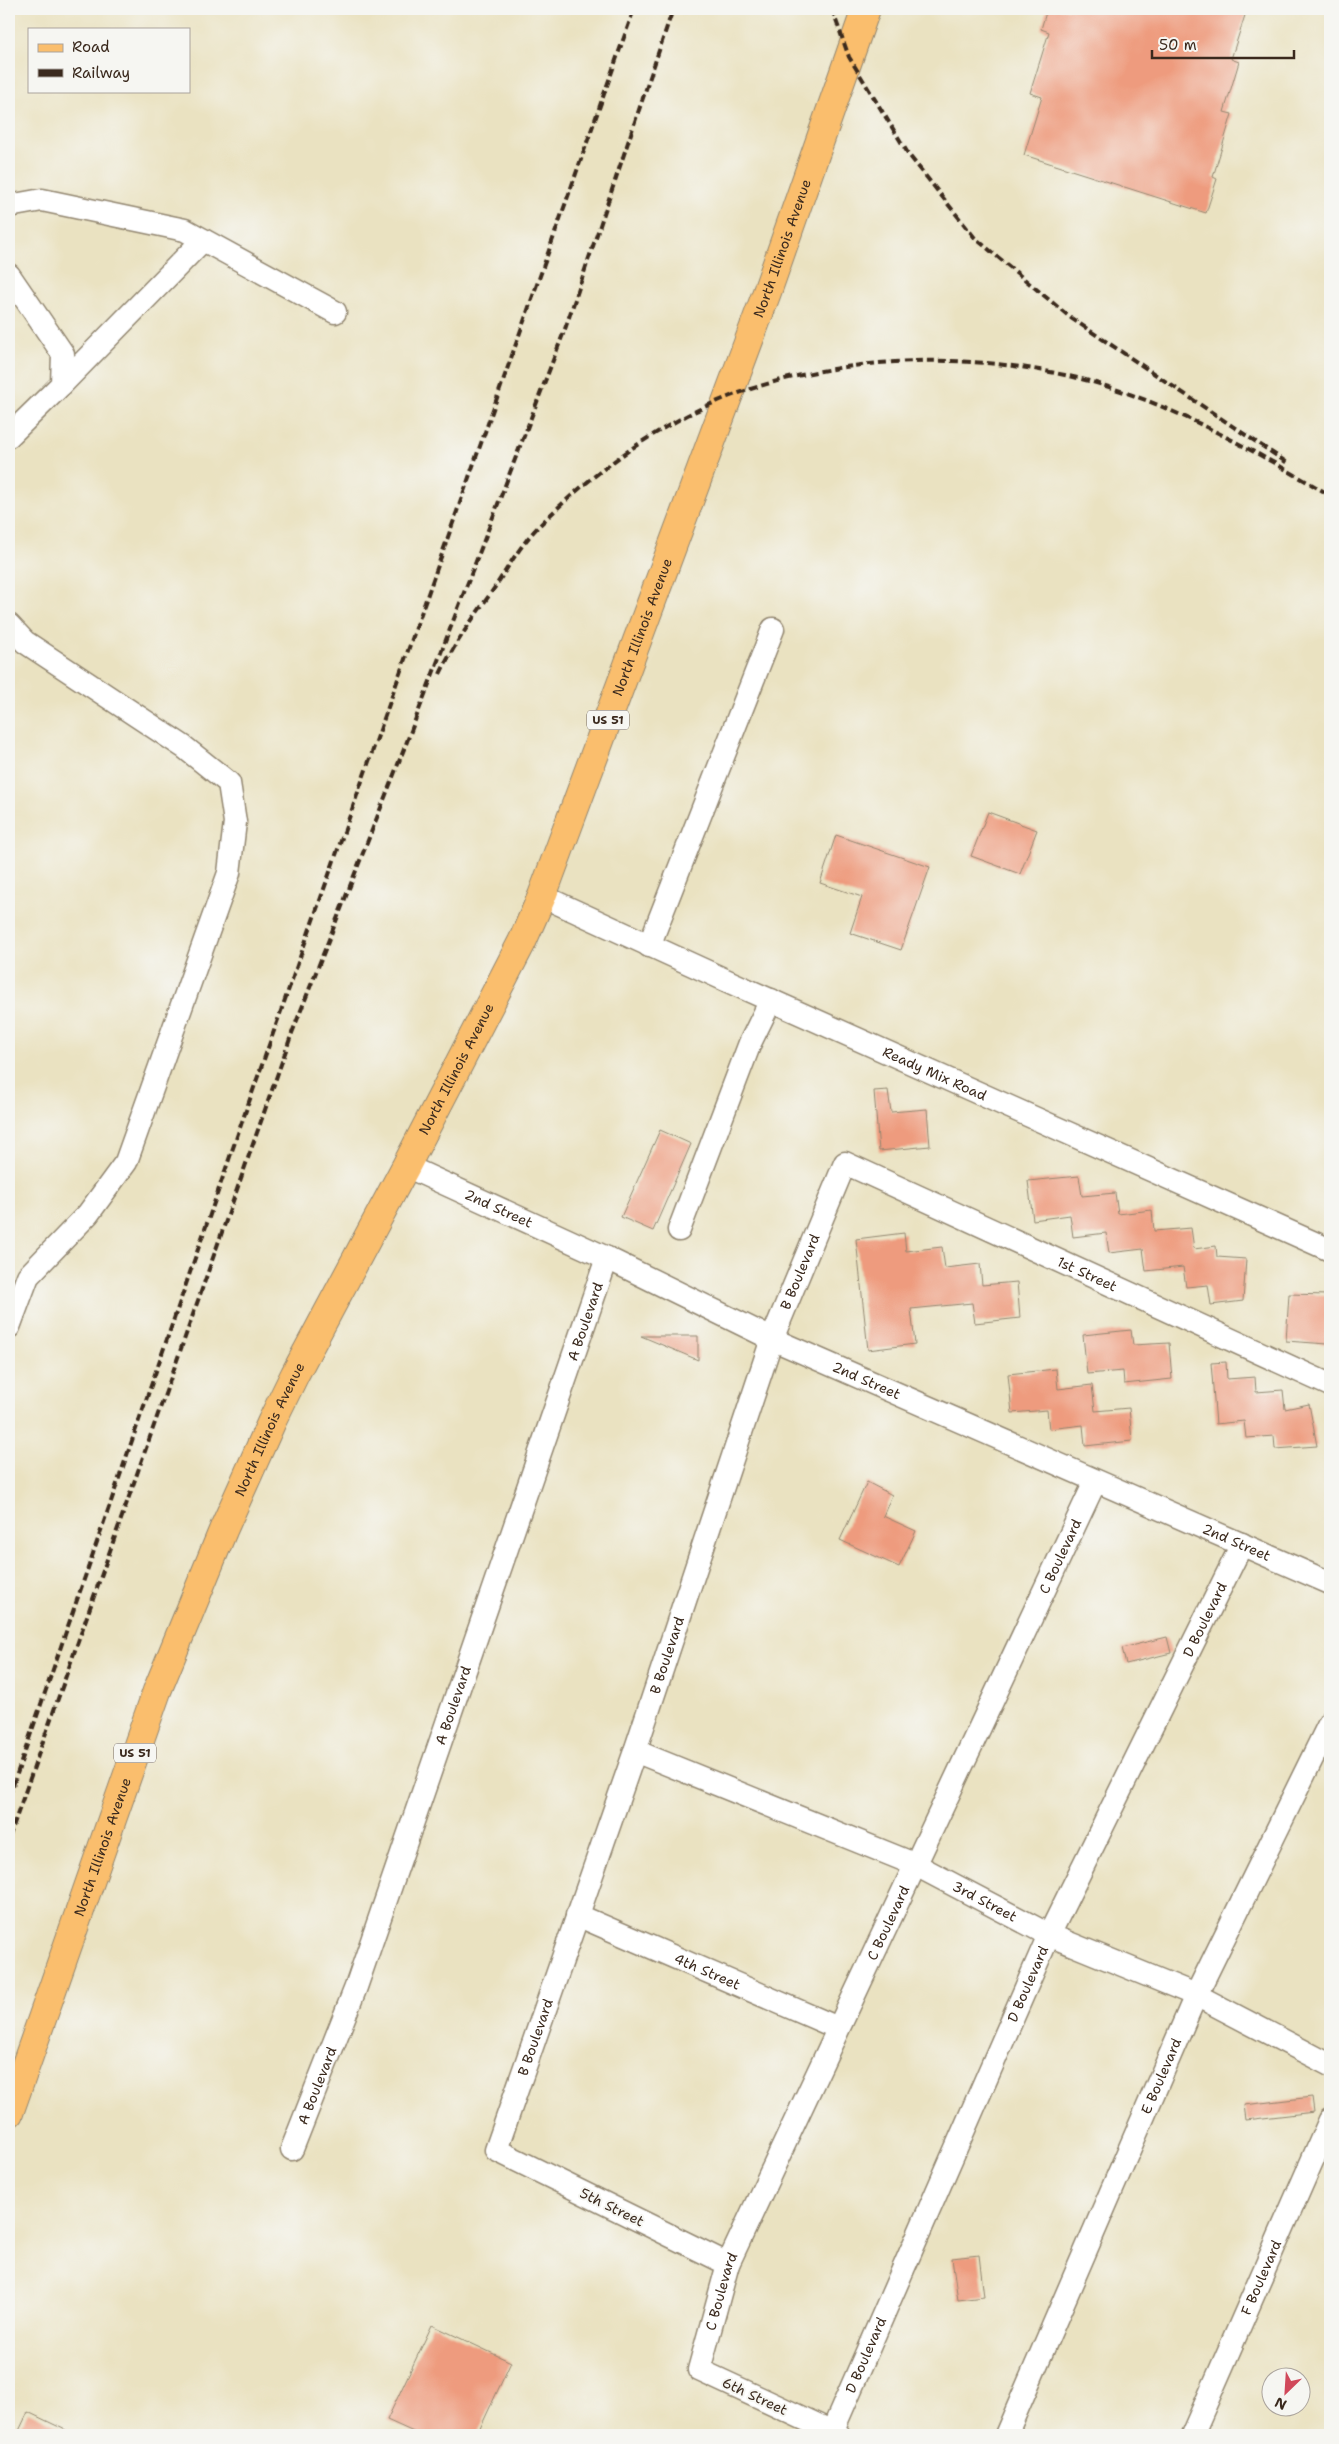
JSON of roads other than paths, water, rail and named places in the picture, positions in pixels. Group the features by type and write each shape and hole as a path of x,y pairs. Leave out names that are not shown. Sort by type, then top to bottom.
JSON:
{"main road":[{"name":"North Illinois Avenue","path":"9,2113 157,1691 224,1528 292,1381 522,942 542,896 767,292 866,9"}],"street":[{"path":"9,206 42,200 185,230 335,312"},
{"path":"9,436 203,240"},
{"path":"9,275 63,354 62,384"},
{"path":"9,625 25,642 184,748 229,783 236,822 229,873 126,1162 88,1214 28,1276 9,1327"},
{"path":"650,946 773,629"},
{"name":"Ready Mix Road","path":"542,896 1330,1250"},
{"path":"679,1230 750,1043 770,1000"},
{"name":"B Boulevard","path":"496,2150 635,1751 772,1339 846,1163"},
{"name":"1st Street","path":"846,1163 1330,1385"},
{"name":"2nd Street","path":"406,1166 607,1258 772,1339 1095,1482 1330,1583"},
{"name":"A Boulevard","path":"292,2149 356,1987 607,1258"},
{"name":"C Boulevard","path":"699,2370 728,2264 914,1864 1095,1482"},
{"name":"D Boulevard","path":"835,2434 1049,1935 1242,1544"},
{"name":"E Boulevard","path":"1006,2435 1196,1995 1330,1722"},
{"name":"3rd Street","path":"635,1751 914,1864 1049,1935 1196,1995 1330,2065"},
{"name":"4th Street","path":"577,1915 838,2028"},
{"name":"F Boulevard","path":"1192,2435 1330,2120"},
{"name":"5th Street","path":"496,2150 728,2264"},
{"name":"6th Street","path":"699,2370 835,2434"}],"railway":[{"path":"9,1797 244,1116 634,9"},
{"path":"9,1838 292,1033 406,744 565,329 673,9"},
{"path":"832,9 849,57 909,155 975,238 1071,318 1289,464"},
{"path":"440,674 465,631 526,541 559,506 581,487 651,436 702,408 771,383 816,372 908,361 954,361 1000,364 1045,371 1089,381 1152,403 1213,430 1330,495"}]}
